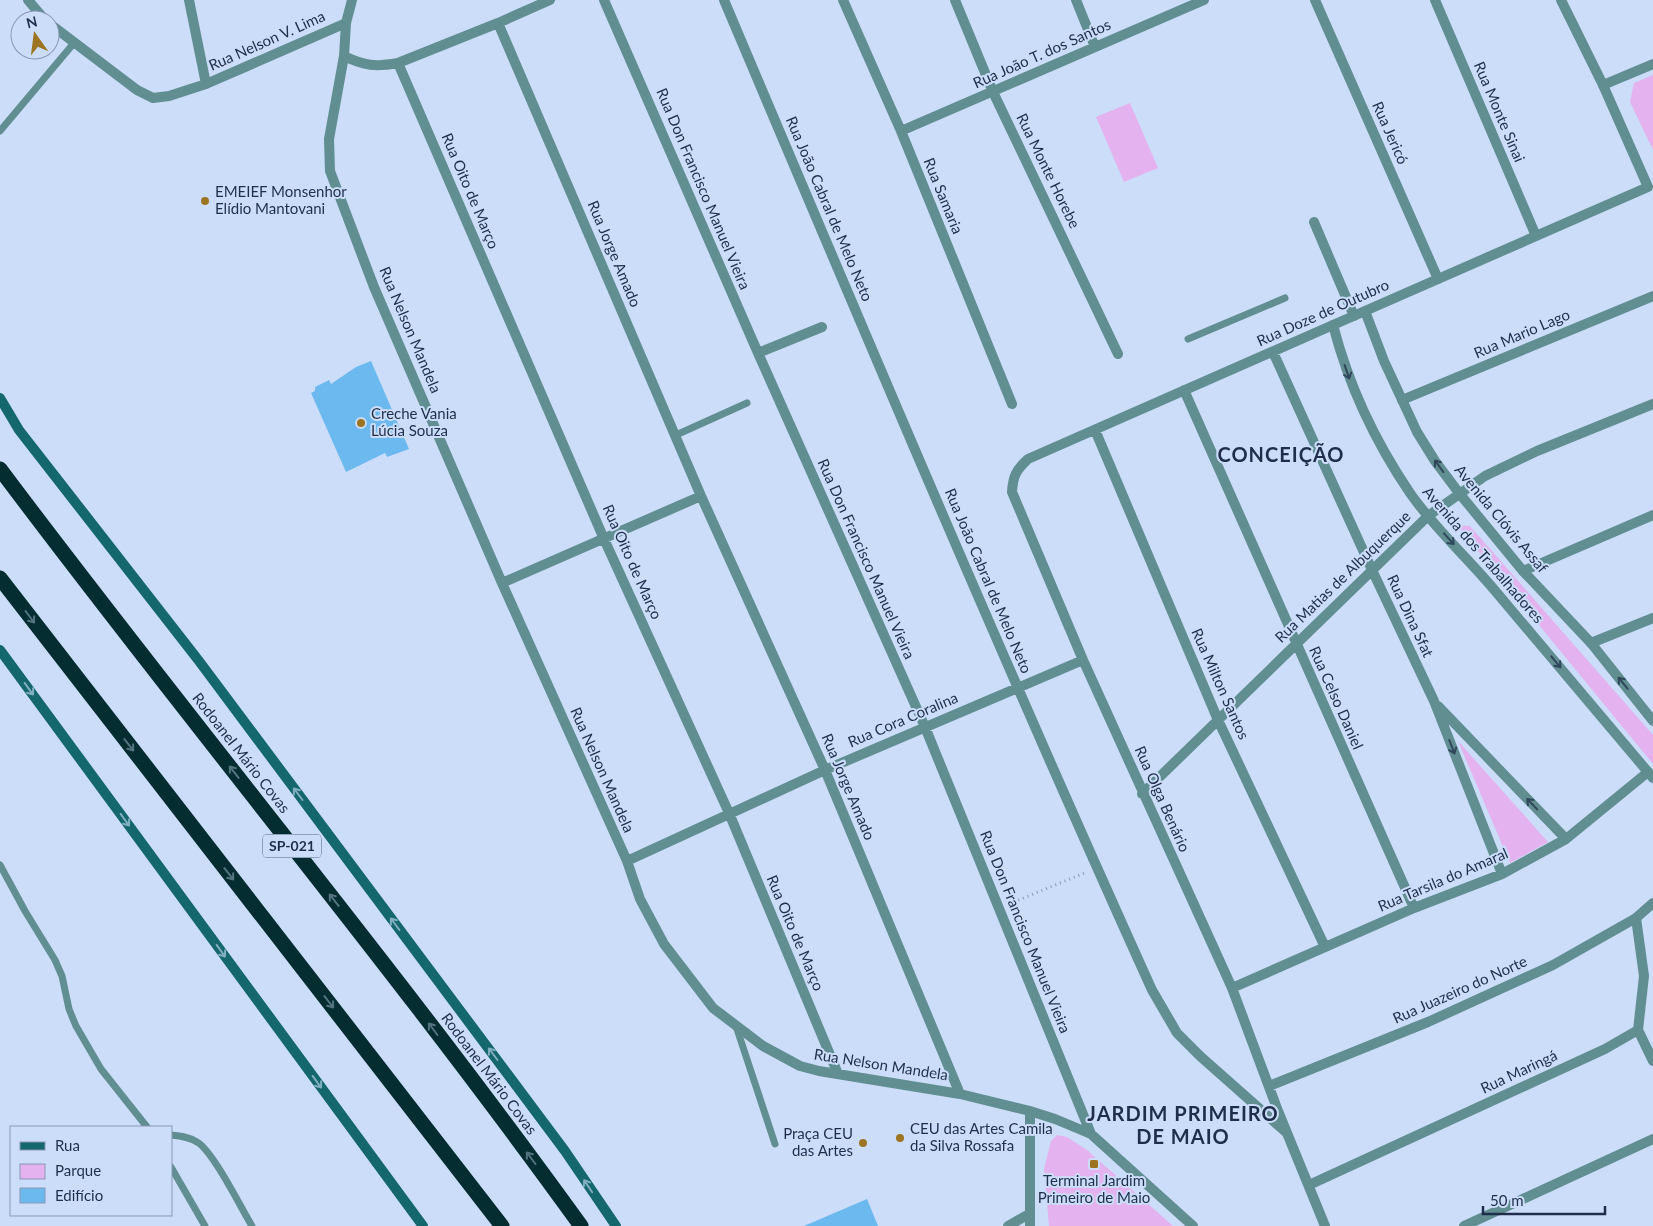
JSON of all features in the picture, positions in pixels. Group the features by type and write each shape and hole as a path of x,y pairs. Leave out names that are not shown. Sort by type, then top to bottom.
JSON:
{"highway":[{"name":"Rodoanel Mário Covas","path":"0,469 94,595 365,940 581,1226"},
{"path":"0,578 502,1226"}],"main road":[{"path":"0,398 19,430 205,669 565,1151 616,1226"},
{"path":"0,650 423,1226"}],"street":[{"path":"28,0 36,10"},
{"path":"188,0 206,84"},
{"name":"Rua Nelson V. Lima","path":"60,32 137,90 153,98 169,96 206,84 346,23 352,0"},
{"path":"344,56 361,64 384,65 398,62 498,23 550,0"},
{"name":"Rua Don Francisco Manuel Vieira","path":"604,0 924,727 1091,1134"},
{"name":"Rua João Cabral de Melo Neto","path":"724,0 1017,688 1152,990 1177,1033 1200,1056 1287,1133"},
{"name":"Rua Samaria","path":"843,0 901,132 1012,404"},
{"name":"Rua Monte Horebe","path":"955,0 993,92 1118,354"},
{"path":"1076,0 1095,47"},
{"name":"Rua Jericó","path":"1315,0 1438,279"},
{"name":"Rua Monte Sinai","path":"1435,0 1536,236"},
{"path":"1561,0 1651,186"},
{"name":"Rua João T. dos Santos","path":"901,132 1198,1"},
{"name":"Rua Nelson Mandela","path":"346,23 344,56 329,139 330,171 374,287 502,583 626,861 640,899 664,944 713,1008 764,1046 800,1066 960,1094 1055,1119 1091,1134 1194,1226"},
{"name":"Rua Jorge Amado","path":"498,23 701,496 825,770 960,1094"},
{"name":"Rua Oito de Março","path":"398,62 604,538 729,813 838,1074"},
{"path":"1603,85 1653,64"},
{"name":"Rua Doze de Outubro","path":"1013,478 1020,466 1028,459 1651,186"},
{"path":"1314,222 1354,316"},
{"name":"Rua Mario Lago","path":"1402,400 1653,296"},
{"name":"Avenida Clóvis Assaf","path":"1365,311 1402,400 1417,432 1426,446 1459,493 1523,571 1591,643 1653,722"},
{"name":"Avenida dos Trabalhadores","path":"1333,325 1347,373 1368,421 1410,493 1650,775"},
{"path":"758,353 822,327"},
{"name":"Rua Dina Sfat","path":"1273,352 1434,701 1502,874"},
{"name":"Rua Celso Daniel","path":"1184,390 1295,644 1414,908"},
{"name":"Rua Matias de Albuquerque","path":"1142,794 1428,516 1485,476 1537,452 1653,404"},
{"name":"Rua Milton Santos","path":"1095,430 1218,720 1325,947"},
{"name":"Rua Olga Benário","path":"1013,478 1012,492 1142,794 1232,988 1287,1133 1325,1226"},
{"path":"502,583 701,496"},
{"path":"1523,571 1653,515"},
{"path":"1591,643 1653,618"},
{"name":"Rua Cora Coralina","path":"626,861 825,770 1083,660"},
{"name":"Rua Dina Sfat","path":"1434,701 1566,839"},
{"name":"Rua Tarsila do Amaral","path":"1232,988 1414,908 1502,874 1566,839 1650,775"},
{"name":"Rua Juazeiro do Norte","path":"1269,1086 1419,1026 1553,965 1636,918 1653,903"},
{"path":"1636,918 1644,976 1638,1030 1653,1061"},
{"name":"Rua Maringá","path":"1309,1185 1581,1061 1638,1030"},
{"path":"1030,1111 1030,1226"},
{"path":"1464,1226 1653,1138"},
{"path":"1008,1226 1029,1214"}],"lane":[{"path":"0,131 74,43"},
{"path":"1188,339 1285,298"},
{"path":"676,435 747,404"},
{"path":"0,865 55,960 62,976 69,1009 76,1026 101,1069 146,1126"},
{"path":"736,1025 775,1144"},
{"path":"172,1135 183,1136 198,1142 211,1156 252,1226"},
{"path":"172,1168 205,1226"}],"path":[{"path":"999,908 1097,868"}],"green space":[{"path":"1653,75 1653,150 1630,102 1634,83"},
{"path":"1130,103 1158,168 1124,182 1096,117"},
{"path":"1457,525 1470,526 1653,735 1653,764"},
{"path":"1458,741 1548,842 1510,863"},
{"path":"1057,1135 1067,1137 1087,1150 1173,1226 1049,1226 1044,1169 1051,1141"}],"building":[{"name":"Creche Vania Lúcia Souza","path":"371,361 409,449 387,457 385,453 346,472 311,393 315,391 315,387 329,380 331,384 356,367"},
{"path":"867,1199 878,1226 804,1226"}],"place":[{"name":"EMEIEF Monsenhor Elídio Mantovani","path":"205,201"},
{"name":"Creche Vania Lúcia Souza","path":"361,423"},
{"name":"CEU das Artes Camila da Silva Rossafa","path":"900,1138"},
{"name":"Praça CEU das Artes","path":"863,1143"},
{"name":"Terminal Jardim Primeiro de Maio","path":"1094,1164"}],"district":[{"name":"CONCEIÇÃO","path":"1281,455"},
{"name":"JARDIM PRIMEIRO DE MAIO","path":"1183,1126"}]}
